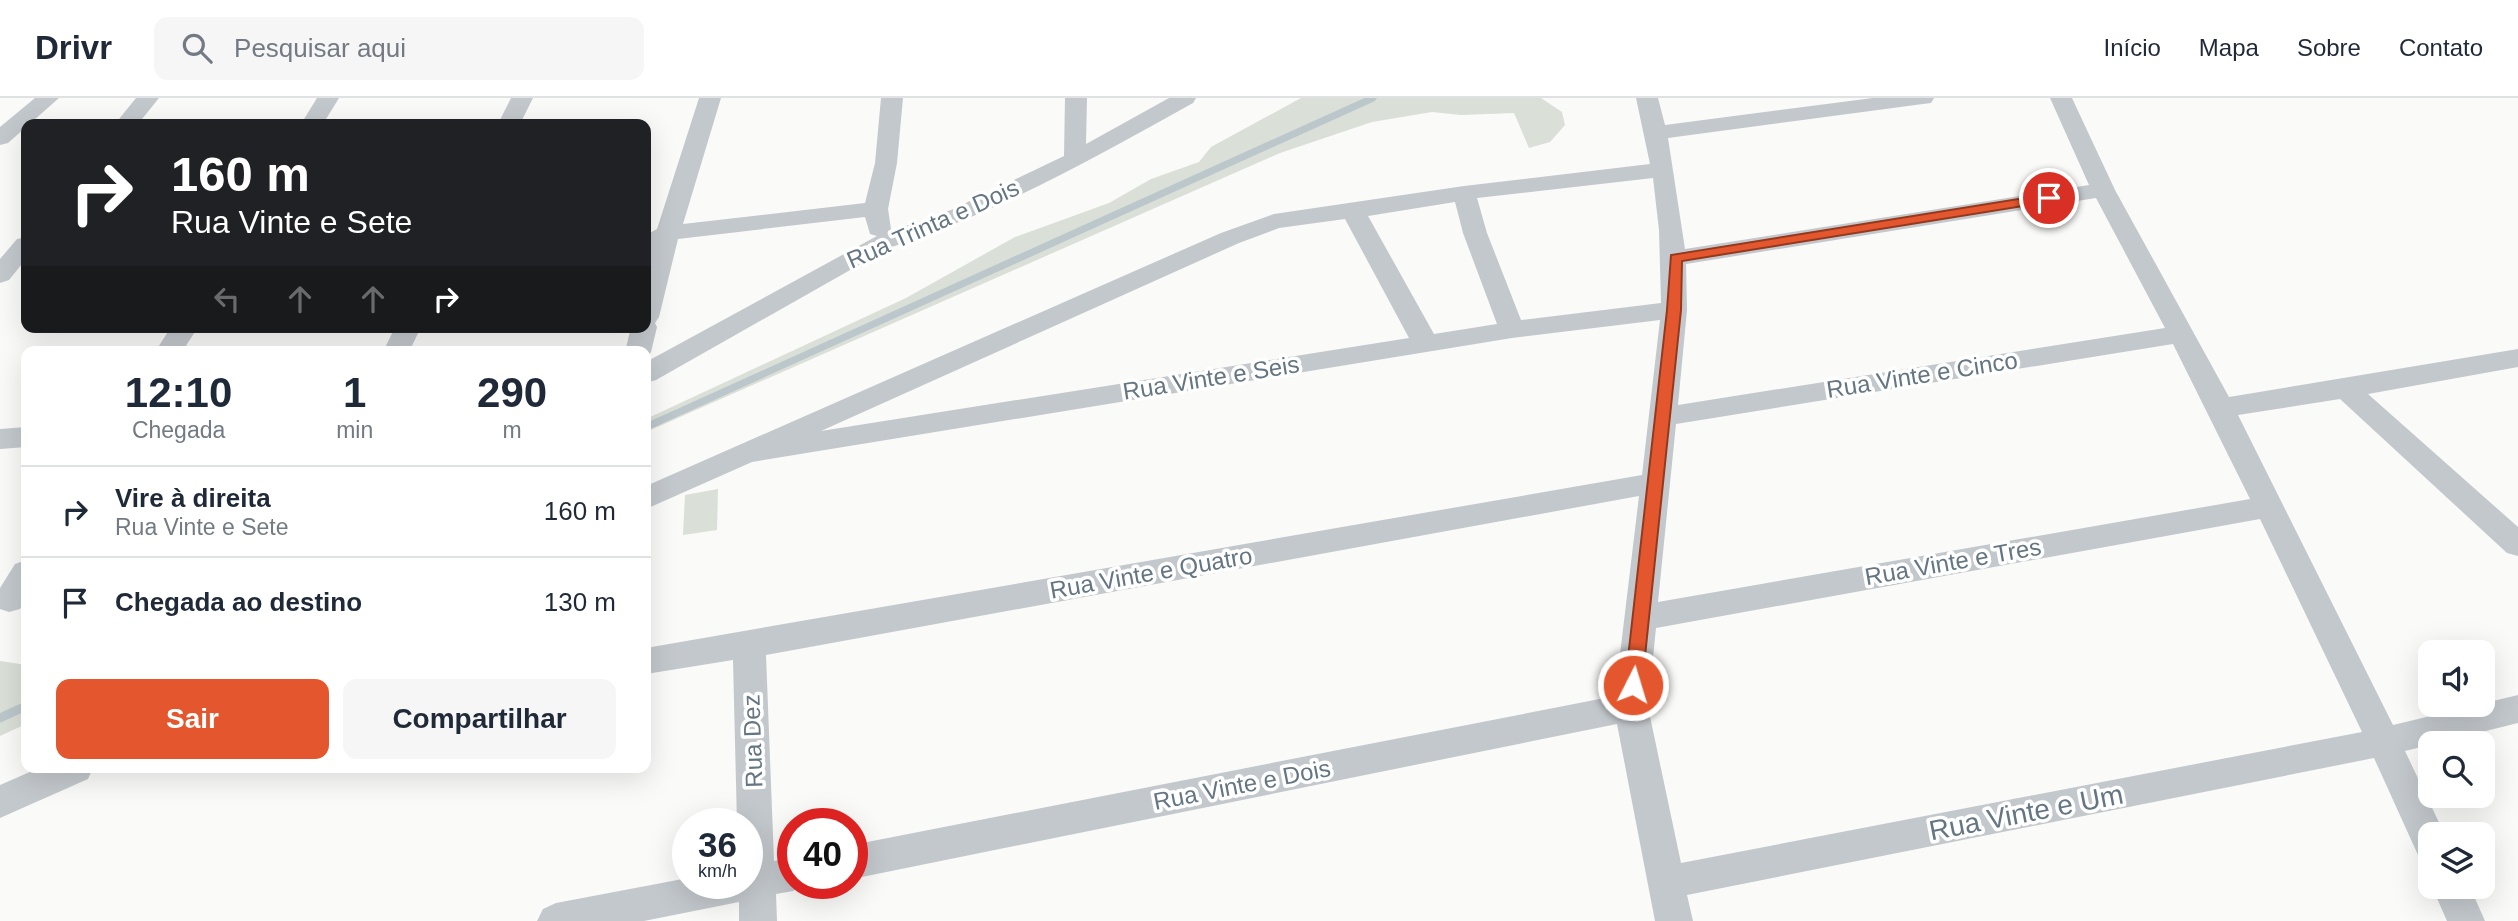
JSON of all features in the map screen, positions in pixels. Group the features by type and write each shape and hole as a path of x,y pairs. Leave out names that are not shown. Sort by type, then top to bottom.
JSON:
{"street":[{"path":"23,119 48,98"},
{"path":"130,119 148,98"},
{"path":"315,119 328,98"},
{"path":"512,119 522,98"},
{"path":"651,278 656,239 710,98"},
{"path":"880,243 877,209 886,163 892,98"},
{"path":"1075,158 1076,98"},
{"name":"Rua Trinta e Dois","path":"651,371 880,243 937,223 1075,158 1185,98"},
{"path":"1647,98 1656,133 1676,258 1674,310 1639,618 1632,707 1674,921"},
{"path":"1656,133 1923,98"},
{"path":"2061,98 2103,190 2183,334 2220,408 2421,822"},
{"path":"0,138 21,120"},
{"path":"651,496 1230,238 1274,221 1464,193 1662,170"},
{"path":"1676,258 2103,190"},
{"path":"1464,193 1475,233 1512,330"},
{"path":"656,239 877,209"},
{"path":"1353,211 1426,344"},
{"path":"0,275 21,250"},
{"name":"Rua Vinte e Seis","path":"748,453 1512,330 1674,310"},
{"name":"Rua Vinte e Cinco","path":"1662,417 2183,334"},
{"path":"2220,408 2319,395 2345,388 2514,363"},
{"path":"2345,388 2518,545"},
{"path":"0,439 21,437"},
{"name":"Rua Vinte e Quatro","path":"651,660 1655,483"},
{"name":"Rua Vinte e Tres","path":"1639,618 2267,507"},
{"path":"9,600 21,580"},
{"name":"Rua Dez","path":"749,645 757,808"},
{"name":"Rua Vinte e Dois","path":"868,859 1632,707"},
{"name":"Rua Vinte e Um","path":"1668,882 2384,742 2518,709"},
{"path":"0,802 65,773"},
{"path":"556,921 672,898"},
{"name":"Rua Dez","path":"758,921 760,899"},
{"path":"2456,899 2466,921"}],"shaded area":[{"path":"1301,98 1541,98 1562,112 1565,125 1550,142 1529,148 1514,113 1461,115 1432,112 1372,122 1280,153 651,430 651,417 906,298 1015,237 1109,203 1151,179 1199,162 1211,147"},
{"path":"718,489 717,530 683,535 685,495"},
{"path":"0,661 21,664 21,726 0,736"}],"waterway":[{"path":"651,425 1373,98"},
{"path":"0,718 21,708"}],"route":[{"path":"1633,685 1674,310 1676,258 2049,198"}]}
